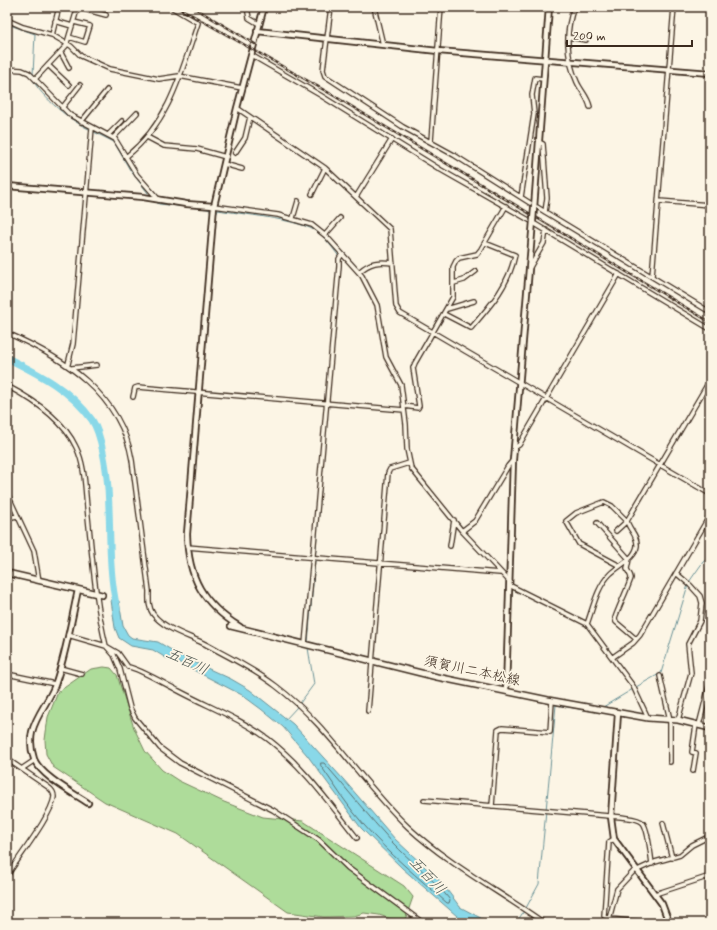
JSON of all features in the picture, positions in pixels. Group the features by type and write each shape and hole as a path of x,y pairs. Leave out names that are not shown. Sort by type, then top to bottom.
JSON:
{"main road":[{"path":"7,573 99,594"},
{"name":"須賀川二本松線","path":"231,626 437,677 552,701 648,718 678,720 710,728"}],"street":[{"path":"52,35 60,7"},
{"path":"64,7 77,11"},
{"path":"127,156 147,136 165,111 198,23 171,7"},
{"path":"247,7 249,18 259,24"},
{"path":"240,627 217,610 202,593 191,569 187,547 188,519 214,206 242,88 264,7"},
{"path":"331,7 323,70 325,76 403,127 431,141 530,203"},
{"path":"374,7 383,45"},
{"path":"431,141 441,7"},
{"path":"506,691 513,460 532,222 535,208 549,7"},
{"path":"574,7 570,16 568,37 570,61 577,82 590,107"},
{"path":"652,276 674,7"},
{"path":"35,79 67,44 77,11 80,8 106,15"},
{"path":"7,20 23,27 52,35 67,44 81,56 110,68 159,79 179,76 242,88"},
{"path":"55,21 90,26 85,42 70,37"},
{"path":"258,31 327,40 438,51 710,73"},
{"path":"568,37 586,40"},
{"path":"60,53 69,68"},
{"path":"251,55 710,329"},
{"path":"48,66 69,85"},
{"path":"7,69 22,70 29,73 62,108 81,122 108,134 119,143 137,175 158,200"},
{"path":"521,197 534,114 532,95 535,78 543,79"},
{"path":"62,108 80,85"},
{"path":"81,122 107,90"},
{"path":"237,108 325,168 390,229 397,310 432,333 710,494"},
{"path":"113,138 137,113"},
{"path":"236,153 245,138 250,116"},
{"path":"108,134 122,121"},
{"path":"68,364 73,344 92,128"},
{"path":"147,136 164,146 192,148 226,157"},
{"path":"356,197 392,139"},
{"path":"539,142 543,144 547,198 545,212"},
{"path":"224,164 242,169"},
{"path":"312,194 325,168"},
{"path":"7,186 86,192 214,206 293,218 316,227 359,272 366,281 377,305 385,353 399,380 404,408 409,463 413,472 462,531 510,584 587,624 613,657 636,690 648,718"},
{"path":"293,218 298,201"},
{"path":"659,201 710,206"},
{"path":"133,397 135,388 138,387 328,404 418,408 414,366 453,297 453,267 459,258 477,254 506,206"},
{"path":"535,208 545,212 710,312"},
{"path":"325,235 340,218"},
{"path":"529,268 544,243 546,230"},
{"path":"444,314 471,328 500,295 509,278 515,255 485,243"},
{"path":"305,644 340,259 342,254"},
{"path":"359,272 368,265 377,261 393,263"},
{"path":"454,283 464,280 476,271"},
{"path":"514,448 519,445 547,399 619,274"},
{"path":"446,309 474,301"},
{"path":"7,333 36,345 68,364 107,403 117,417 127,436 132,460 149,591 149,605 153,614 166,624 240,663 276,686 323,728 394,812 422,839 438,853 544,923"},
{"path":"72,368 97,365"},
{"path":"616,531 627,521 710,380"},
{"path":"7,386 52,415 62,425 76,448 83,478 106,646 114,655 120,669 130,708 135,718 160,748 180,763 273,810 319,840 354,873 423,923"},
{"path":"462,531 475,521 513,460"},
{"path":"368,710 371,660 388,473 390,469 409,463"},
{"path":"7,493 34,551 39,581"},
{"path":"587,624 604,582 629,559 635,551 637,540 627,521 612,506 602,501 576,513 566,521 579,544 620,566"},
{"path":"613,657 636,639 710,515"},
{"path":"7,518 17,516"},
{"path":"450,546 454,520"},
{"path":"596,523 629,559"},
{"path":"187,547 500,573"},
{"path":"629,559 627,569 631,576 631,581 622,597 614,618 618,624 636,639"},
{"path":"676,573 688,583 702,600 701,616 688,644 691,673 678,720"},
{"path":"78,590 60,668 55,684 32,732 31,743 35,760 49,776 88,803"},
{"path":"68,635 106,646 118,653 128,667 135,667 150,677 241,722 268,739 312,782 358,838"},
{"path":"60,668 82,674"},
{"path":"7,674 55,684"},
{"path":"660,676 670,720 670,762"},
{"path":"694,771 696,753 692,752 697,725 710,682"},
{"path":"492,806 498,730 502,728 550,732 552,701"},
{"path":"618,713 611,817 614,839 655,894 666,912 669,923"},
{"path":"7,759 23,768 53,792 54,797 42,823 7,876"},
{"path":"23,768 35,760"},
{"path":"424,800 611,817 643,822 651,851 652,864"},
{"path":"663,823 672,858"},
{"path":"609,921 620,885 637,870 680,855 694,844 710,836"},
{"path":"614,839 609,842 604,915 609,921 650,923"},
{"path":"655,894 710,876"}],"green space":[{"path":"104,667 111,668 117,675 134,728 145,751 162,770 179,781 224,802 263,817 303,821 404,886 413,897 405,920 391,919 379,915 364,913 354,916 324,917 288,912 178,834 105,802 53,767 46,754 45,740 48,717 58,692 91,669"}],"water":[{"path":"111,600 119,601 123,626 128,635 132,638 158,642 185,658 231,679 250,690 293,724 395,839 441,882 460,907 490,923 465,923 402,868 361,828 307,755 283,727 261,709 242,695 178,662 166,658 153,650 131,646 119,638 115,628"}],"waterway":[{"path":"7,24 35,34 33,75"},
{"path":"33,80 37,87 50,101 74,121 89,129"},
{"path":"94,132 114,142 130,170 148,193"},
{"path":"154,201 159,204 208,209 211,211"},
{"path":"217,213 218,210 268,217 305,226 314,230 325,239 341,259 340,270"},
{"name":"五百川","path":"7,358 31,370 64,391 84,409 96,427 106,471 111,570 117,609"},
{"path":"329,393 329,402"},
{"path":"308,643 328,405"},
{"path":"689,582 703,562 710,557"},
{"path":"636,687 661,673 688,585"},
{"path":"300,703 314,684 308,648"},
{"path":"603,707 633,689"},
{"path":"526,908 539,884 556,705 597,712"},
{"path":"285,720 298,706"},
{"path":"516,923 524,911"}],"railway":[{"path":"178,7 331,94 710,322"},
{"path":"193,7 255,44"}]}
